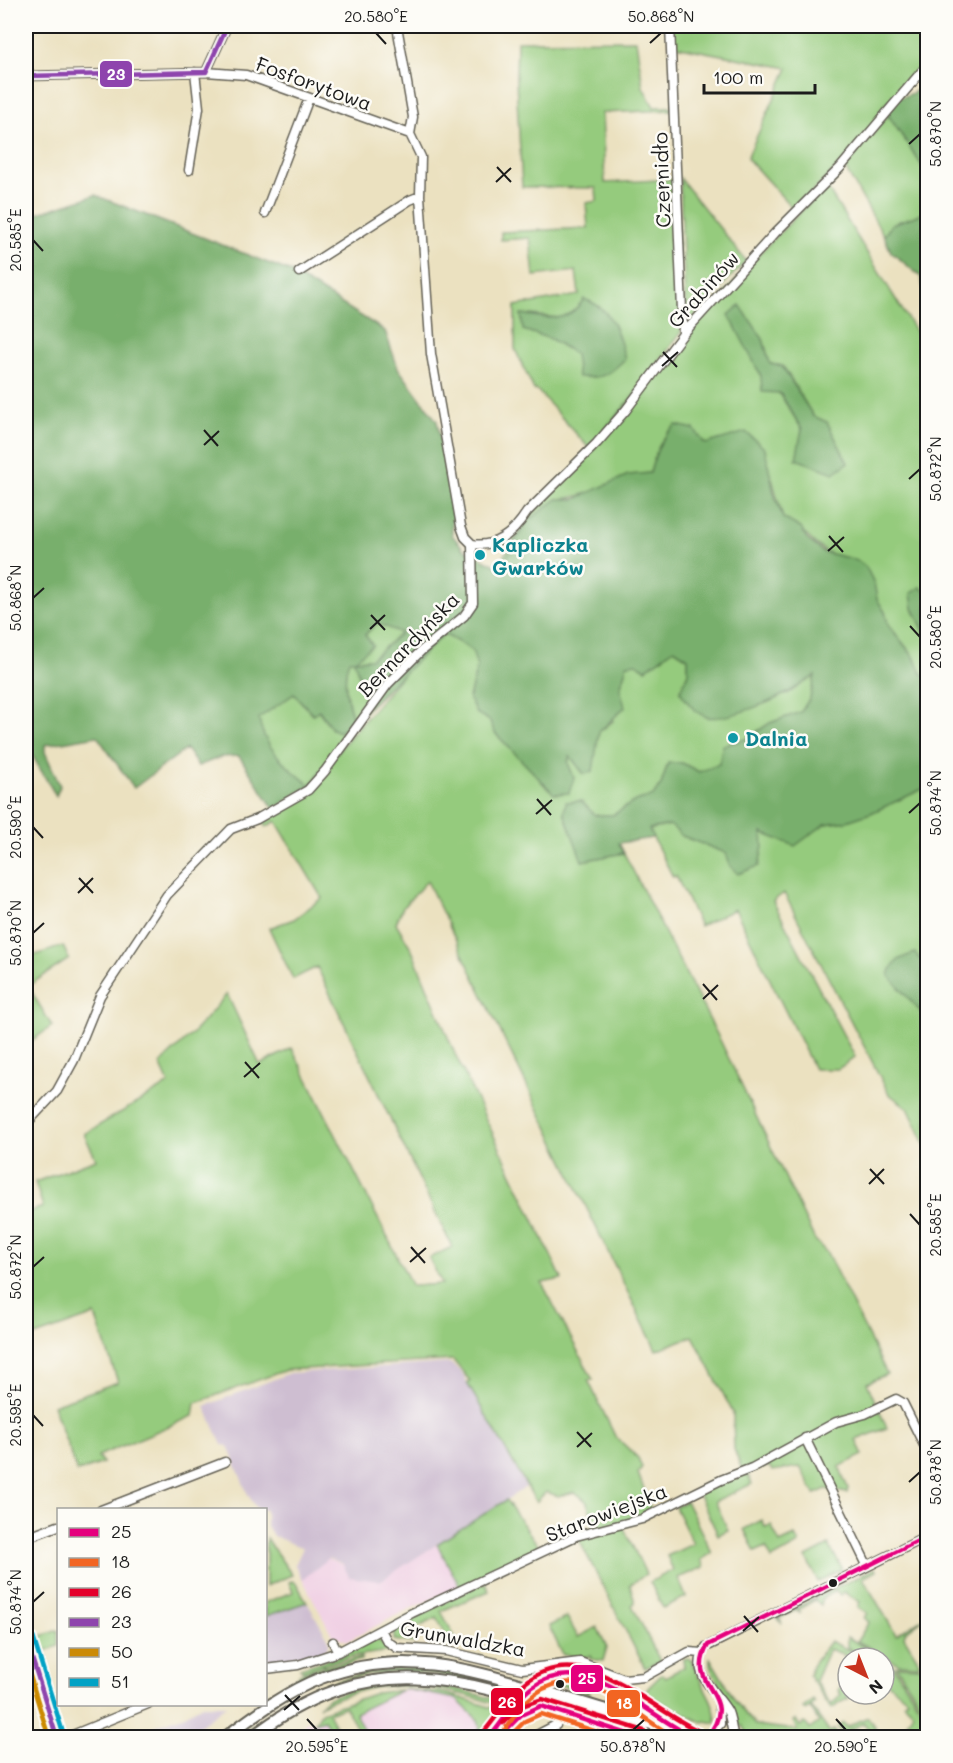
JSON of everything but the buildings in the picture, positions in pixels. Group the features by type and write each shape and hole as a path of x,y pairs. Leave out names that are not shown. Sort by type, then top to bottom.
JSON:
{"main road":[{"name":"Grunwaldzka","path":"224,1737 281,1697 321,1678 368,1665 410,1662 467,1669 696,1737"},
{"path":"251,1737 295,1707 331,1690 379,1679 414,1677 473,1686 642,1737"}],"street":[{"path":"206,72 226,26"},
{"name":"Bernardyńska","path":"26,1124 57,1091 74,1060 100,996 167,895 231,829 266,815 308,790 325,771 388,684 421,651 464,616 473,603 472,544 465,537 461,526 434,375 420,196 421,157 410,134 413,117 397,26"},
{"name":"Czernidło","path":"670,26 683,334"},
{"name":"Grabinów","path":"472,544 486,544 507,537 515,530 527,512 626,410 683,334 775,233 840,168 927,64"},
{"path":"189,170 199,108 195,72"},
{"name":"Fosforytowa","path":"26,76 206,72 256,78 410,134"},
{"path":"265,213 309,98"},
{"path":"299,272 410,200 420,196"},
{"name":"Starowiejska","path":"267,1669 303,1664 338,1652 412,1613 576,1536 626,1525 676,1504 704,1488 752,1468 836,1422 865,1414 896,1399 903,1402 927,1453"},
{"path":"805,1438 867,1565"},
{"path":"104,1508 225,1462"},
{"path":"26,1538 57,1526"},
{"path":"735,1737 727,1711 700,1671 702,1653 716,1640 927,1536"},
{"name":"Grunwaldzka","path":"381,1630 387,1641 397,1648 446,1651 522,1669 580,1662 618,1678 636,1679 689,1652 702,1653"},
{"path":"26,1639 57,1737"},
{"path":"333,1642 338,1652"},
{"path":"706,1737 720,1724 719,1701"},
{"path":"65,1737 143,1706"},
{"path":"531,1737 556,1725"}],"shaded area":[{"path":"450,1363 461,1372 526,1487 380,1581 349,1577 343,1564 329,1558 303,1579 295,1565 303,1548 273,1536 267,1526 267,1508 256,1508 248,1495 228,1446 222,1445 205,1406 290,1373"},
{"path":"437,1544 460,1587 405,1611 347,1641 332,1635 295,1565 303,1548 380,1580"},
{"path":"307,1602 330,1642 327,1648 319,1654 293,1663 267,1666 267,1616"},
{"path":"405,1690 456,1698 478,1720 480,1726 477,1737 362,1737 345,1707 377,1694"},
{"path":"200,1706 226,1706 184,1737 126,1737 185,1715"},
{"path":"321,1720 327,1722 335,1737 293,1738 303,1731 306,1721 314,1723"}],"green space":[{"path":"672,26 927,26 927,62 843,162 794,210 747,158 788,68 675,46"},
{"path":"636,40 643,87 654,107 670,107 672,110 602,113 605,183 676,179 681,332 640,388 589,448 537,390 534,390 515,349 515,306 579,295 576,271 534,276 530,238 501,240 501,232 588,228 586,203 597,201 596,188 522,187 516,80 517,41","holes":["576,312 575,354 551,339 523,330 522,314 561,318"]},
{"path":"927,83 927,173 888,115 881,113 889,102 912,93"},
{"path":"888,115 927,173 927,212 892,224 884,236 845,168"},
{"path":"680,178 746,261 686,325"},
{"path":"826,186 927,350 927,593 920,587 913,608 927,637 927,678 921,673 914,657 888,624 885,612 876,599 874,583 857,560 831,554 822,549 783,518 771,475 705,444 676,425 659,447 650,473 581,495 557,499 490,721 495,733 519,755 547,788 574,778 568,763 570,756 584,774 599,732 613,721 626,664 636,663 646,669 674,649 688,658 688,673 680,692 722,716 789,693 815,675 810,698 801,712 770,723 746,739 724,745 719,764 699,772 682,763 668,763 661,785 653,796 635,801 614,815 594,815 582,861 624,853 721,1042 815,1240 827,1253 887,1374 867,1383 887,1428 856,1440 863,1455 839,1467 848,1488 847,1493 826,1489 815,1494 800,1467 772,1471 769,1466 747,1473 752,1484 715,1501 728,1530 718,1535 698,1493 742,1470 734,1449 733,1413 693,1336 656,1350 427,881 403,907 396,923 411,948 455,1054 562,1279 542,1283 593,1380 588,1380 615,1436 638,1458 642,1467 638,1473 652,1512 622,1524 646,1574 630,1585 635,1603 632,1605 660,1661 645,1668 576,1534 597,1527 586,1501 575,1492 558,1496 546,1492 536,1502 467,1383 470,1381 453,1360 286,1370 195,1403 193,1416 98,1456 103,1463 77,1472 53,1405 118,1382 95,1315 35,1336 26,1312 26,1213 43,1207 35,1182 96,1159 84,1134 169,1084 160,1064 194,1032 227,994 260,1065 292,1048 412,1286 442,1284 429,1258 452,1247 317,967 293,979 269,928 294,919 322,898 276,821 266,827 263,823 296,801 410,666 444,634 468,647 498,609 477,667 469,698 542,511 526,522 502,568 498,566 528,515 572,470 689,332 762,251","holes":["763,339 770,364 783,366 813,416 827,422 848,463 802,429 779,393 761,376 746,345"]},
{"path":"95,195 291,272 385,331 398,368 437,421 455,518 452,520 452,535 464,549 501,568 526,522 557,499 575,499 628,475 650,473 659,447 676,425 694,429 705,444 746,432 765,449 774,493 783,518 801,528 807,539 823,552 857,560 866,567 874,583 877,599 885,612 888,625 914,657 921,673 927,678 927,787 871,813 847,821 825,824 795,846 762,833 763,847 759,866 738,874 730,866 726,853 682,836 670,825 649,829 653,838 619,843 624,853 582,861 564,813 566,802 581,801 595,815 613,815 635,801 653,796 661,785 668,763 682,763 699,772 719,764 723,745 746,739 770,723 801,712 810,698 815,676 780,697 759,706 736,714 707,717 695,710 680,691 688,673 688,658 674,649 646,669 636,663 627,664 620,689 625,707 599,732 593,771 584,774 570,756 568,763 574,778 569,793 554,794 495,733 490,721 476,713 469,698 477,667 472,650 444,634 369,707 354,660 349,660 346,689 353,718 339,732 332,729 319,710 313,714 294,694 259,718 265,738 277,756 310,785 274,809 239,756 221,757 198,766 186,749 134,788 97,736 45,745 45,752 60,786 56,796 26,745 26,217","holes":["376,623 401,633 371,659 355,660 373,645 365,635"]},
{"path":"927,212 927,304 921,277 891,252 884,236 892,224"},
{"path":"584,299 601,308 612,322 625,359 609,373 599,377 578,377 575,354 551,339 523,330 521,314 556,318 571,313"},
{"path":"740,305 763,339 770,364 782,366 813,416 827,422 848,463 834,473 796,459 802,429 780,393 762,392 761,376 729,315"},
{"path":"920,587 927,593 927,637 913,608 911,593"},
{"path":"377,623 402,632 371,659 354,660 372,645 365,635"},
{"path":"349,659 354,660 369,707 310,785 285,764 270,747 260,728 258,718 294,694 312,714 318,710 332,729 353,718 345,681"},
{"path":"927,787 927,1148 908,1108 889,1094 784,893 773,901 855,1057 838,1069 814,1069 735,909 700,926 676,876 673,877 649,830 671,825 689,839 726,853 762,833 847,821"},
{"path":"63,946 69,959 28,986 52,1026 26,1045 26,958"},
{"path":"915,953 927,967 927,1019 889,976 897,961"},
{"path":"506,1500 542,1551 460,1587 437,1544"},
{"path":"686,1501 712,1553 701,1560 704,1567 678,1578 686,1597 663,1608 650,1582 673,1570 667,1556 693,1544 675,1507"},
{"path":"762,1520 765,1527 771,1525 780,1543 795,1536 799,1544 772,1559 766,1547 755,1552 744,1529"},
{"path":"267,1539 292,1575 267,1586"},
{"path":"829,1545 842,1569 818,1582 806,1557"},
{"path":"875,1568 876,1571 863,1578 896,1635 927,1616 905,1633 904,1637 920,1663 918,1665 896,1662 896,1646 866,1646 857,1641 869,1622 864,1618 867,1613 858,1607 860,1602 844,1592 840,1596 836,1591 821,1599 821,1605 815,1600 799,1609 800,1614 797,1610 780,1618 782,1624 777,1617"},
{"path":"289,1582 296,1583 307,1602 267,1616 267,1602 293,1592"},
{"path":"485,1582 489,1591 441,1611 459,1645 451,1646 437,1618 416,1628 411,1619"},
{"path":"567,1617 578,1637 597,1627 607,1647 603,1661 590,1659 591,1655 586,1657 563,1655 549,1626"},
{"path":"405,1625 413,1643 394,1640 394,1631"},
{"path":"57,1630 57,1646 38,1654 33,1639"},
{"path":"847,1637 862,1646 847,1646"},
{"path":"378,1639 391,1651 353,1656 303,1671 300,1668 343,1655 369,1641"},
{"path":"830,1641 840,1646 836,1646 836,1652 829,1649 815,1681 831,1705 836,1700 836,1706 831,1709 809,1676 812,1666"},
{"path":"361,1657 361,1660 316,1673 267,1699 267,1696 299,1677 299,1674"},
{"path":"688,1658 692,1661 713,1706 716,1723 705,1721 703,1723 643,1693 662,1674 665,1677 684,1667 683,1659"},
{"path":"710,1658 736,1702 755,1725 797,1730 793,1721 796,1720 800,1726 805,1723 810,1729 819,1722 810,1707 805,1710 803,1708 813,1700 815,1703 811,1706 829,1732 834,1730 839,1737 749,1737 742,1726 738,1726 732,1708 712,1672"},
{"path":"896,1666 922,1667 927,1675 927,1714"},
{"path":"419,1668 475,1677 518,1690 516,1693 438,1675 404,1672 372,1674 341,1681 309,1694 236,1738 279,1708 322,1686 367,1673"},
{"path":"896,1670 927,1718 915,1737 903,1737 913,1712 904,1703 907,1699 896,1690"},
{"path":"583,1681 589,1694 551,1682"},
{"path":"408,1683 454,1688 508,1703 505,1707 434,1688 390,1686 367,1689 319,1706 326,1700 348,1691"},
{"path":"404,1689 445,1693 502,1711 486,1731 477,1737 480,1726 478,1720 456,1699"},
{"path":"402,1690 355,1713 367,1737 362,1737 345,1707 328,1713 341,1737 335,1737 324,1720 315,1723 321,1712 376,1693"},
{"path":"599,1714 676,1737 637,1730 598,1718"},
{"path":"868,1717 875,1728 873,1737 863,1737 870,1732 864,1723 850,1730 853,1737 845,1737 838,1727 843,1723 848,1727"}],"transit line":[{"name":"23","path":"206,72 227,26"},
{"name":"23","path":"26,76 206,72"},
{"name":"25","path":"706,1738 716,1723 719,1711 717,1700 702,1672 702,1660 708,1645 928,1536"},
{"name":"51","path":"33,1637 64,1736"},
{"name":"23","path":"26,1639 57,1738"},
{"name":"50","path":"26,1663 49,1738"},
{"name":"26","path":"483,1733 525,1683 547,1671 569,1667 592,1671 614,1681 699,1731"},
{"name":"25","path":"489,1738 514,1705 531,1688 552,1677 573,1675 594,1680 615,1689 695,1738"},
{"name":"18","path":"499,1738 520,1709 535,1694 553,1685 572,1683 590,1686 608,1694 676,1738"},
{"name":"26","path":"503,1723 517,1708 542,1699 644,1731"},
{"name":"25","path":"508,1728 521,1715 541,1706 640,1738"},
{"name":"18","path":"513,1733 525,1721 541,1714 616,1738"}],"place":[{"name":"Kapliczka Gwarków","path":"480,555"},
{"name":"Dalnia","path":"733,738"}]}
